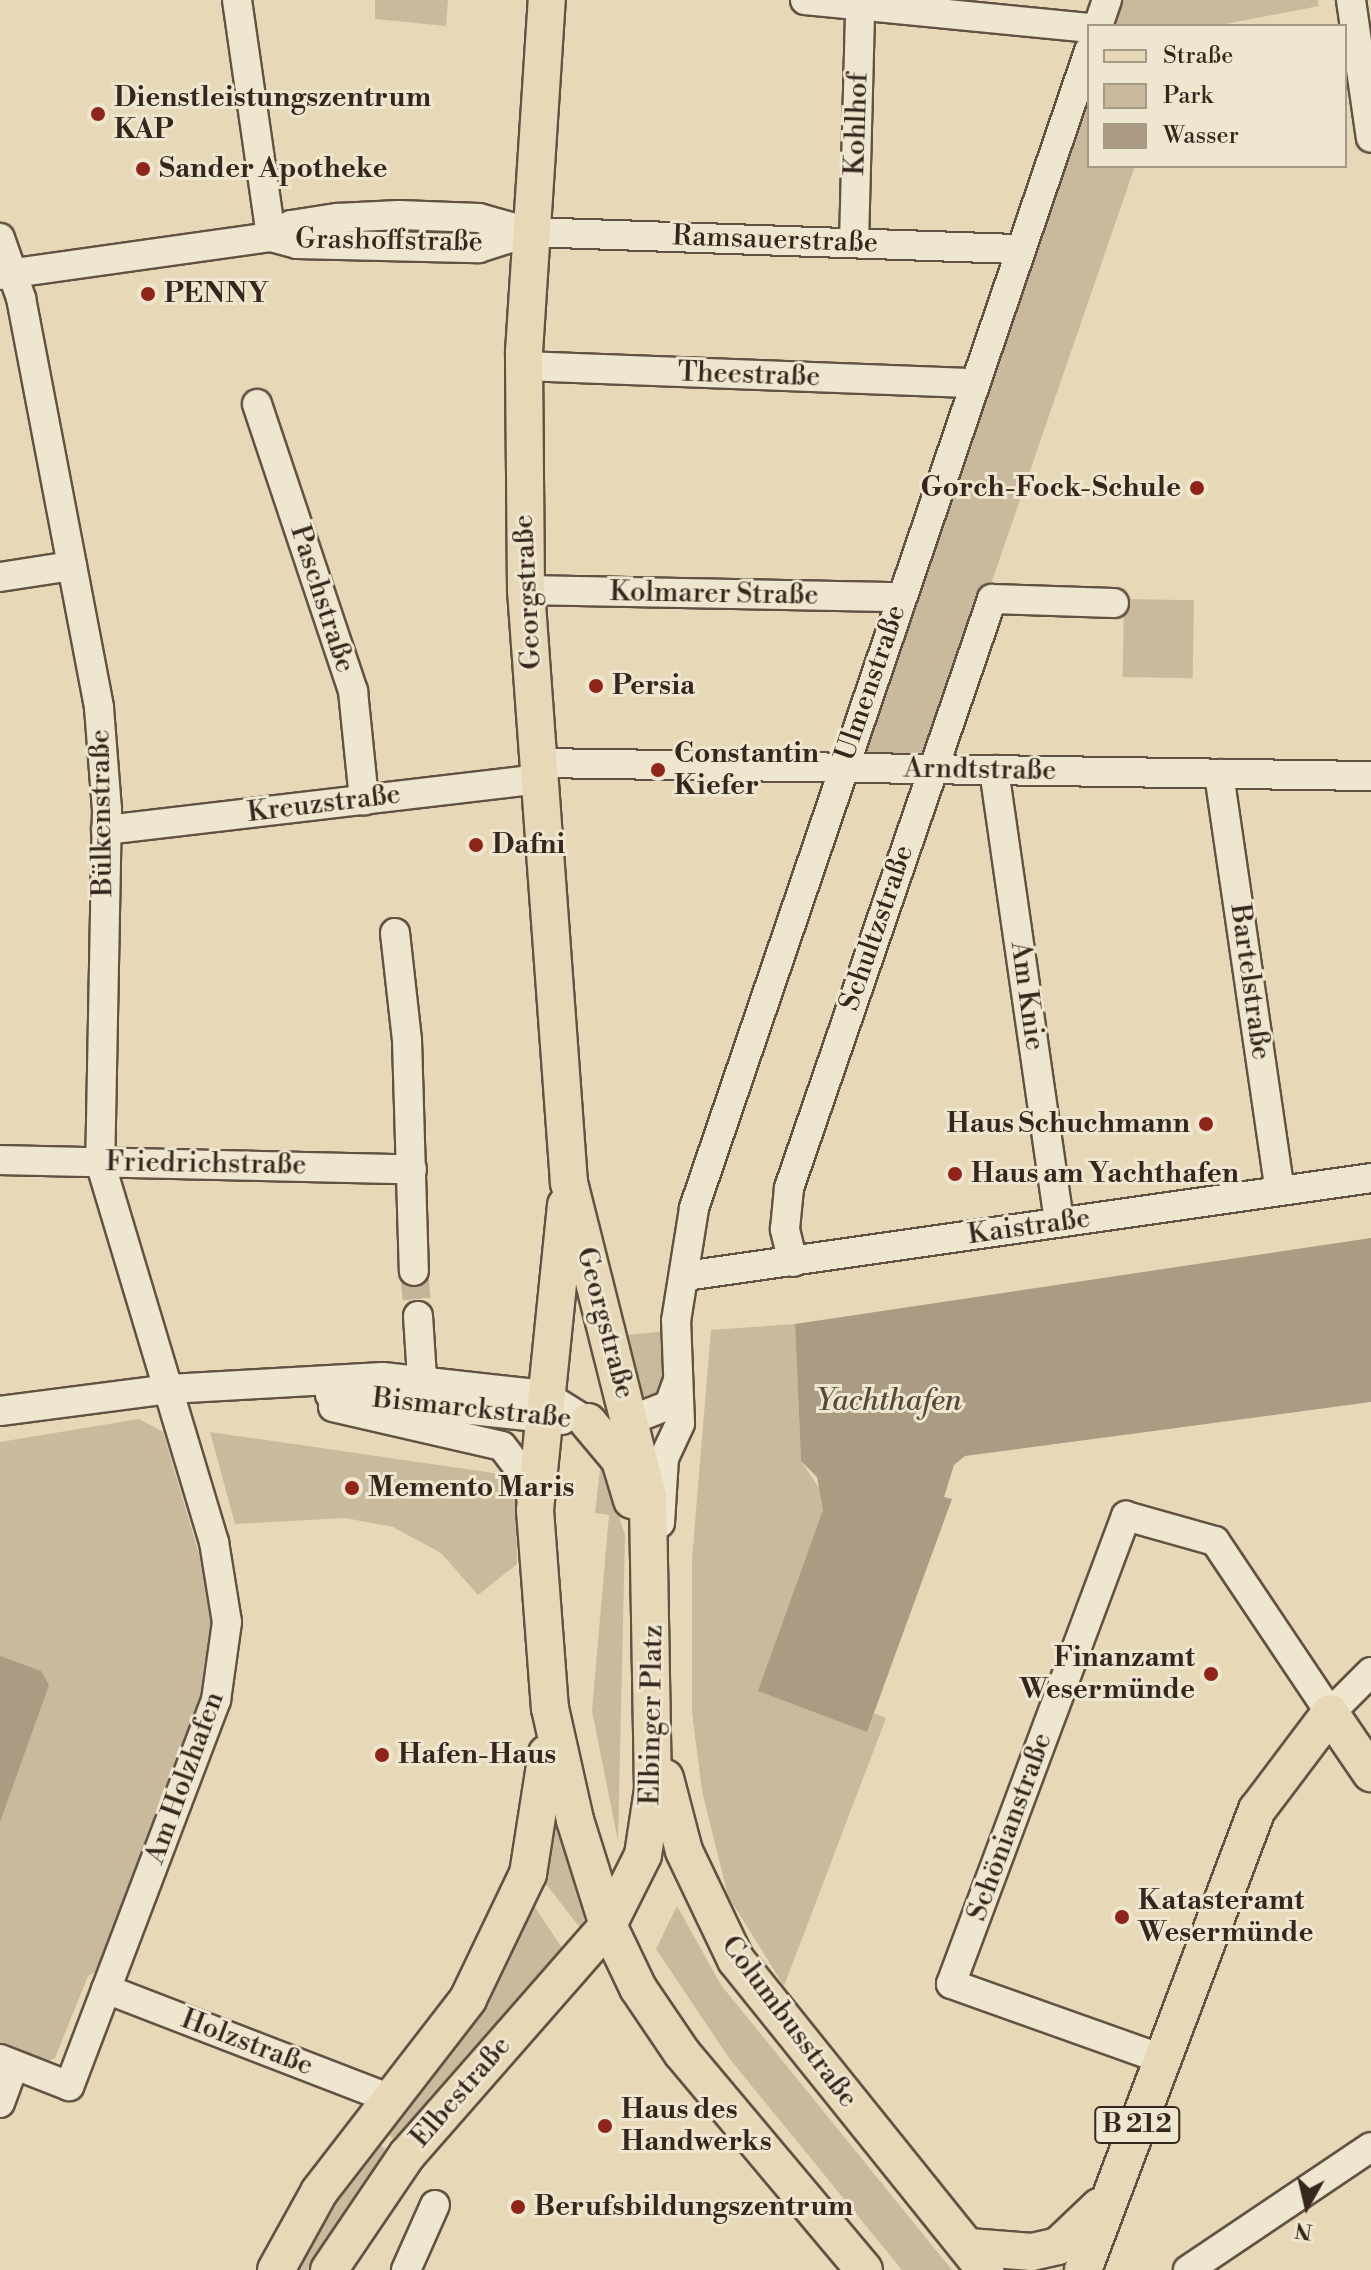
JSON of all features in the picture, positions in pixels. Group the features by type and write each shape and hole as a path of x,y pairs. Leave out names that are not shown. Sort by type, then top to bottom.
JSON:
{"main road":[{"name":"Georgstraße","path":"543,1406 569,1183 526,590 524,366 529,232 547,0"},
{"name":"Georgstraße","path":"569,1183 631,1420 588,1422"},
{"path":"388,2098 468,1999 510,1919 545,1797 550,1708 535,1510 543,1406"},
{"name":"Elbinger Platz","path":"608,1925 643,1855 657,1741 653,1558 631,1420"},
{"name":"Elbinger Platz","path":"588,1422 620,1460 653,1558"},
{"path":"550,1708 608,1925 682,2053 864,2270"},
{"path":"1330,1713 1371,1773"},
{"name":"B 212","path":"1083,2270 1257,1810 1330,1713"},
{"name":"Columbusstraße","path":"657,1741 684,1851 736,1960 977,2258"},
{"name":"Elbestraße","path":"329,2270 407,2155 608,1925"},
{"name":"Elbestraße","path":"276,2270 319,2192 388,2098"},
{"path":"977,2258 1058,2246 1081,2232 1112,2190"}],"street":[{"path":"237,0 271,237"},
{"path":"805,0 860,6 981,9 1087,28"},
{"path":"1099,24 1107,0"},
{"path":"1351,0 1371,138"},
{"name":"Kohlhof","path":"854,243 860,6"},
{"name":"Ulmenstraße","path":"676,1321 705,1172 1087,57"},
{"name":"Grashoffstraße","path":"6,274 271,237 297,244 479,248 529,232"},
{"name":"Ramsauerstraße","path":"529,232 1021,249"},
{"name":"Bülkenstraße","path":"0,238 72,566 99,708 106,830 100,1162 169,1389"},
{"name":"Theestraße","path":"524,366 975,383"},
{"name":"Paschstraße","path":"257,404 353,691 364,800"},
{"path":"0,577 72,566"},
{"name":"Kolmarer Straße","path":"526,590 901,597"},
{"name":"Schultzstraße","path":"793,1262 785,1229 789,1188 992,599 1114,603"},
{"name":"Arndtstraße","path":"541,771 842,768 1371,776"},
{"name":"Am Knie","path":"994,770 1059,1222"},
{"name":"Kreuzstraße","path":"106,830 364,800 541,771"},
{"name":"Bartelstraße","path":"1219,774 1280,1191"},
{"path":"395,933 412,1169 414,1271"},
{"name":"Friedrichstraße","path":"0,1160 412,1169"},
{"name":"Kaistraße","path":"686,1276 1371,1178"},
{"path":"418,1316 422,1378"},
{"name":"Elbinger Platz","path":"653,1558 664,1458 680,1423 676,1321"},
{"name":"Bismarckstraße","path":"0,1411 169,1389 422,1378 543,1406 588,1422"},
{"path":"631,1420 669,1405 677,1383"},
{"name":"Bismarckstraße","path":"240,1385 287,1391 543,1406"},
{"name":"Am Holzhafen","path":"7,2062 69,2086 226,1660 214,1542 169,1389"},
{"name":"Bismarckstraße","path":"287,1391 385,1422 502,1446 526,1478 535,1510"},
{"name":"Schönianstraße","path":"1162,2059 951,1984 1126,1516 1215,1541 1330,1713"},
{"path":"1330,1713 1371,1672"},
{"name":"Holzstraße","path":"106,1989 388,2098"},
{"path":"0,2103 7,2062"},
{"path":"1188,2270 1371,2147"},
{"path":"406,2270 435,2205"}],"green space":[{"path":"375,0 448,0 446,26 375,19"},
{"path":"1119,0 1318,0 1319,6 1225,24 1111,24"},
{"path":"1087,90 1087,168 1134,168 930,761 851,762"},
{"path":"1124,599 1194,600 1193,678 1123,677"},
{"path":"795,1324 801,1461 823,1494 867,1732 874,1713 886,1718 784,1986 728,1896 702,1791 692,1712 692,1559 711,1330"},
{"path":"668,1331 665,1388 645,1402 616,1336"},
{"path":"139,1419 163,1432 219,1622 203,1707 107,1966 88,1976 55,2058 45,2062 0,2044 0,1442"},
{"path":"210,1432 500,1474 516,1501 517,1564 478,1595 441,1553 393,1527 345,1518 235,1524"},
{"path":"601,1461 625,1535 618,1841 592,1711 609,1515 595,1513"},
{"path":"557,1810 586,1912 581,1929 539,1875"},
{"path":"532,1903 562,1948 396,2141 383,2130 481,2006"},
{"path":"677,1906 721,1985 952,2270 902,2270 729,2058 656,1949"},
{"path":"375,2141 389,2152 309,2270 295,2270"}],"water":[{"name":"Yachthafen","path":"1371,1238 1371,1402 965,1456 954,1465 944,1497 952,1499 867,1732 758,1691 823,1510 817,1477 801,1461 795,1324"},
{"path":"0,1656 41,1671 49,1685 0,1822"}],"tunnel":[{"path":"414,1271 418,1316"}],"place":[{"name":"Dienstleistungszentrum KAP","path":"98,114"},
{"name":"Sander Apotheke","path":"143,169"},
{"name":"PENNY","path":"148,294"},
{"name":"Gorch-Fock-Schule","path":"1197,488"},
{"name":"Persia","path":"596,686"},
{"name":"Constantin Kiefer","path":"658,770"},
{"name":"Dafni","path":"476,845"},
{"name":"Haus Schuchmann","path":"1206,1124"},
{"name":"Haus am Yachthafen","path":"955,1174"},
{"name":"Memento Maris","path":"352,1488"},
{"name":"Finanzamt Wesermünde","path":"1211,1674"},
{"name":"Hafen-Haus","path":"382,1755"},
{"name":"Katasteramt Wesermünde","path":"1122,1917"},
{"name":"Haus des Handwerks","path":"605,2126"},
{"name":"Berufsbildungszentrum","path":"518,2207"}]}
